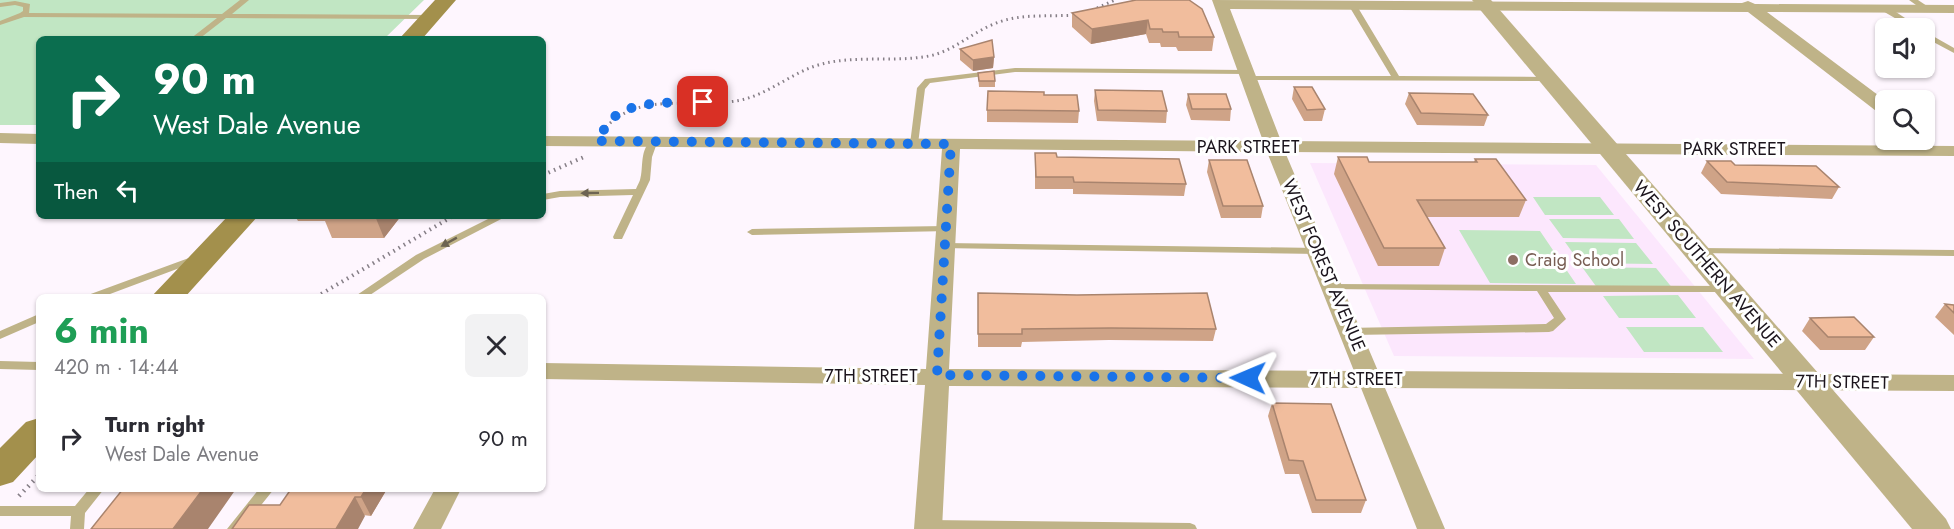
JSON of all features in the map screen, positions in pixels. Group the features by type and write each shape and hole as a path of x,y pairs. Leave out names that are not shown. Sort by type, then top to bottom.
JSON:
{"main road":[{"path":"413,36 446,0"},
{"path":"170,294 241,219"},
{"path":"0,472 36,434"}],"street":[{"path":"1220,3 1353,6 1484,3 1746,4 1954,9"},
{"name":"WEST FOREST AVENUE","path":"1220,3 1274,147 1431,529"},
{"name":"WEST SOUTHERN AVENUE","path":"1484,3 1933,529"},
{"path":"1746,4 1875,102"},
{"path":"0,138 36,138"},
{"name":"PARK STREET","path":"546,141 1608,148 1949,154"},
{"path":"928,528 951,144"},
{"path":"1935,146 1949,154"},
{"name":"7TH STREET","path":"546,371 1954,383"},
{"path":"427,529 446,492"}],"lane":[{"path":"198,36 245,0"},
{"path":"1913,0 1926,8"},
{"path":"0,5 23,4 27,6 27,11 22,15 0,23"},
{"path":"1353,6 1397,79"},
{"path":"1884,8 1900,18"},
{"path":"22,15 430,17"},
{"path":"1935,40 1954,51"},
{"path":"914,144 921,88 928,81 1015,69 1397,79 1549,80"},
{"path":"618,237 645,180 647,157 653,143"},
{"path":"546,196 638,192"},
{"path":"364,294 420,258 496,219"},
{"path":"752,231 1318,251"},
{"path":"1696,251 1954,253"},
{"path":"100,294 208,254"},
{"path":"1333,287 1729,290"},
{"path":"1351,331 1549,328 1560,319 1541,289"},
{"path":"0,335 36,319"},
{"path":"0,365 36,366"},
{"path":"77,529 78,511 94,492"},
{"path":"234,529 265,492"},
{"path":"0,511 78,511"},
{"path":"928,528 1190,529"}],"path":[{"path":"1089,11 1115,0"},
{"path":"546,174 585,157 614,118 636,108 740,100 766,90 801,71 833,61 929,56 960,45 990,26 1005,21 1083,13"},
{"path":"321,294 448,219"}],"shaded area":[{"name":"Craig School","path":"1310,163 1596,165 1754,359 1394,356"}],"green space":[{"path":"0,0 424,0 387,36 36,36 36,125 0,125"},
{"path":"1533,197 1600,197 1614,215 1545,215"},
{"path":"1549,219 1619,219 1634,239 1563,238"},
{"path":"1459,230 1540,231 1576,284 1490,283"},
{"path":"1565,242 1636,243 1653,264 1580,263"},
{"path":"1582,267 1656,268 1674,290 1598,289"},
{"path":"1678,295 1696,318 1619,318 1603,296"},
{"path":"1626,327 1703,327 1723,352 1644,352"}],"building":[{"path":"1136,0 1189,0 1202,9 1214,37 1179,37 1178,32 1150,29 1148,20 1092,29 1072,13"},
{"path":"992,40 994,57 973,60 960,49"},
{"path":"994,71 995,81 979,81 978,73"},
{"path":"1294,87 1312,87 1325,109 1307,110"},
{"path":"1095,90 1162,91 1167,111 1098,110"},
{"path":"988,91 1077,95 1079,111 987,110"},
{"path":"1409,93 1473,94 1488,115 1421,113"},
{"path":"1188,94 1226,94 1231,109 1192,109"},
{"path":"1035,153 1056,153 1057,157 1179,159 1186,184 1074,182 1073,177 1036,177"},
{"path":"1338,157 1367,157 1369,162 1477,162 1475,159 1496,159 1526,200 1417,200 1445,248 1384,248"},
{"path":"1209,160 1247,160 1263,206 1223,206"},
{"path":"1707,161 1731,161 1735,165 1816,166 1839,187 1727,182"},
{"path":"978,293 1077,295 1207,293 1216,329 1022,329 1022,334 978,334"},
{"path":"1945,304 1954,305 1954,313"},
{"path":"1854,317 1874,337 1828,337 1810,318"},
{"path":"1272,403 1331,404 1366,500 1316,500 1303,461 1289,460"},
{"path":"121,492 201,492 173,529 91,529"},
{"path":"289,492 364,492 361,497 355,497 336,529 232,529 249,505 280,505"}],"place":[{"name":"Craig School","path":"1513,260"}],"route":[{"path":"703,102 636,108 619,114 610,122 597,141 951,144 937,375 1248,378"}]}
